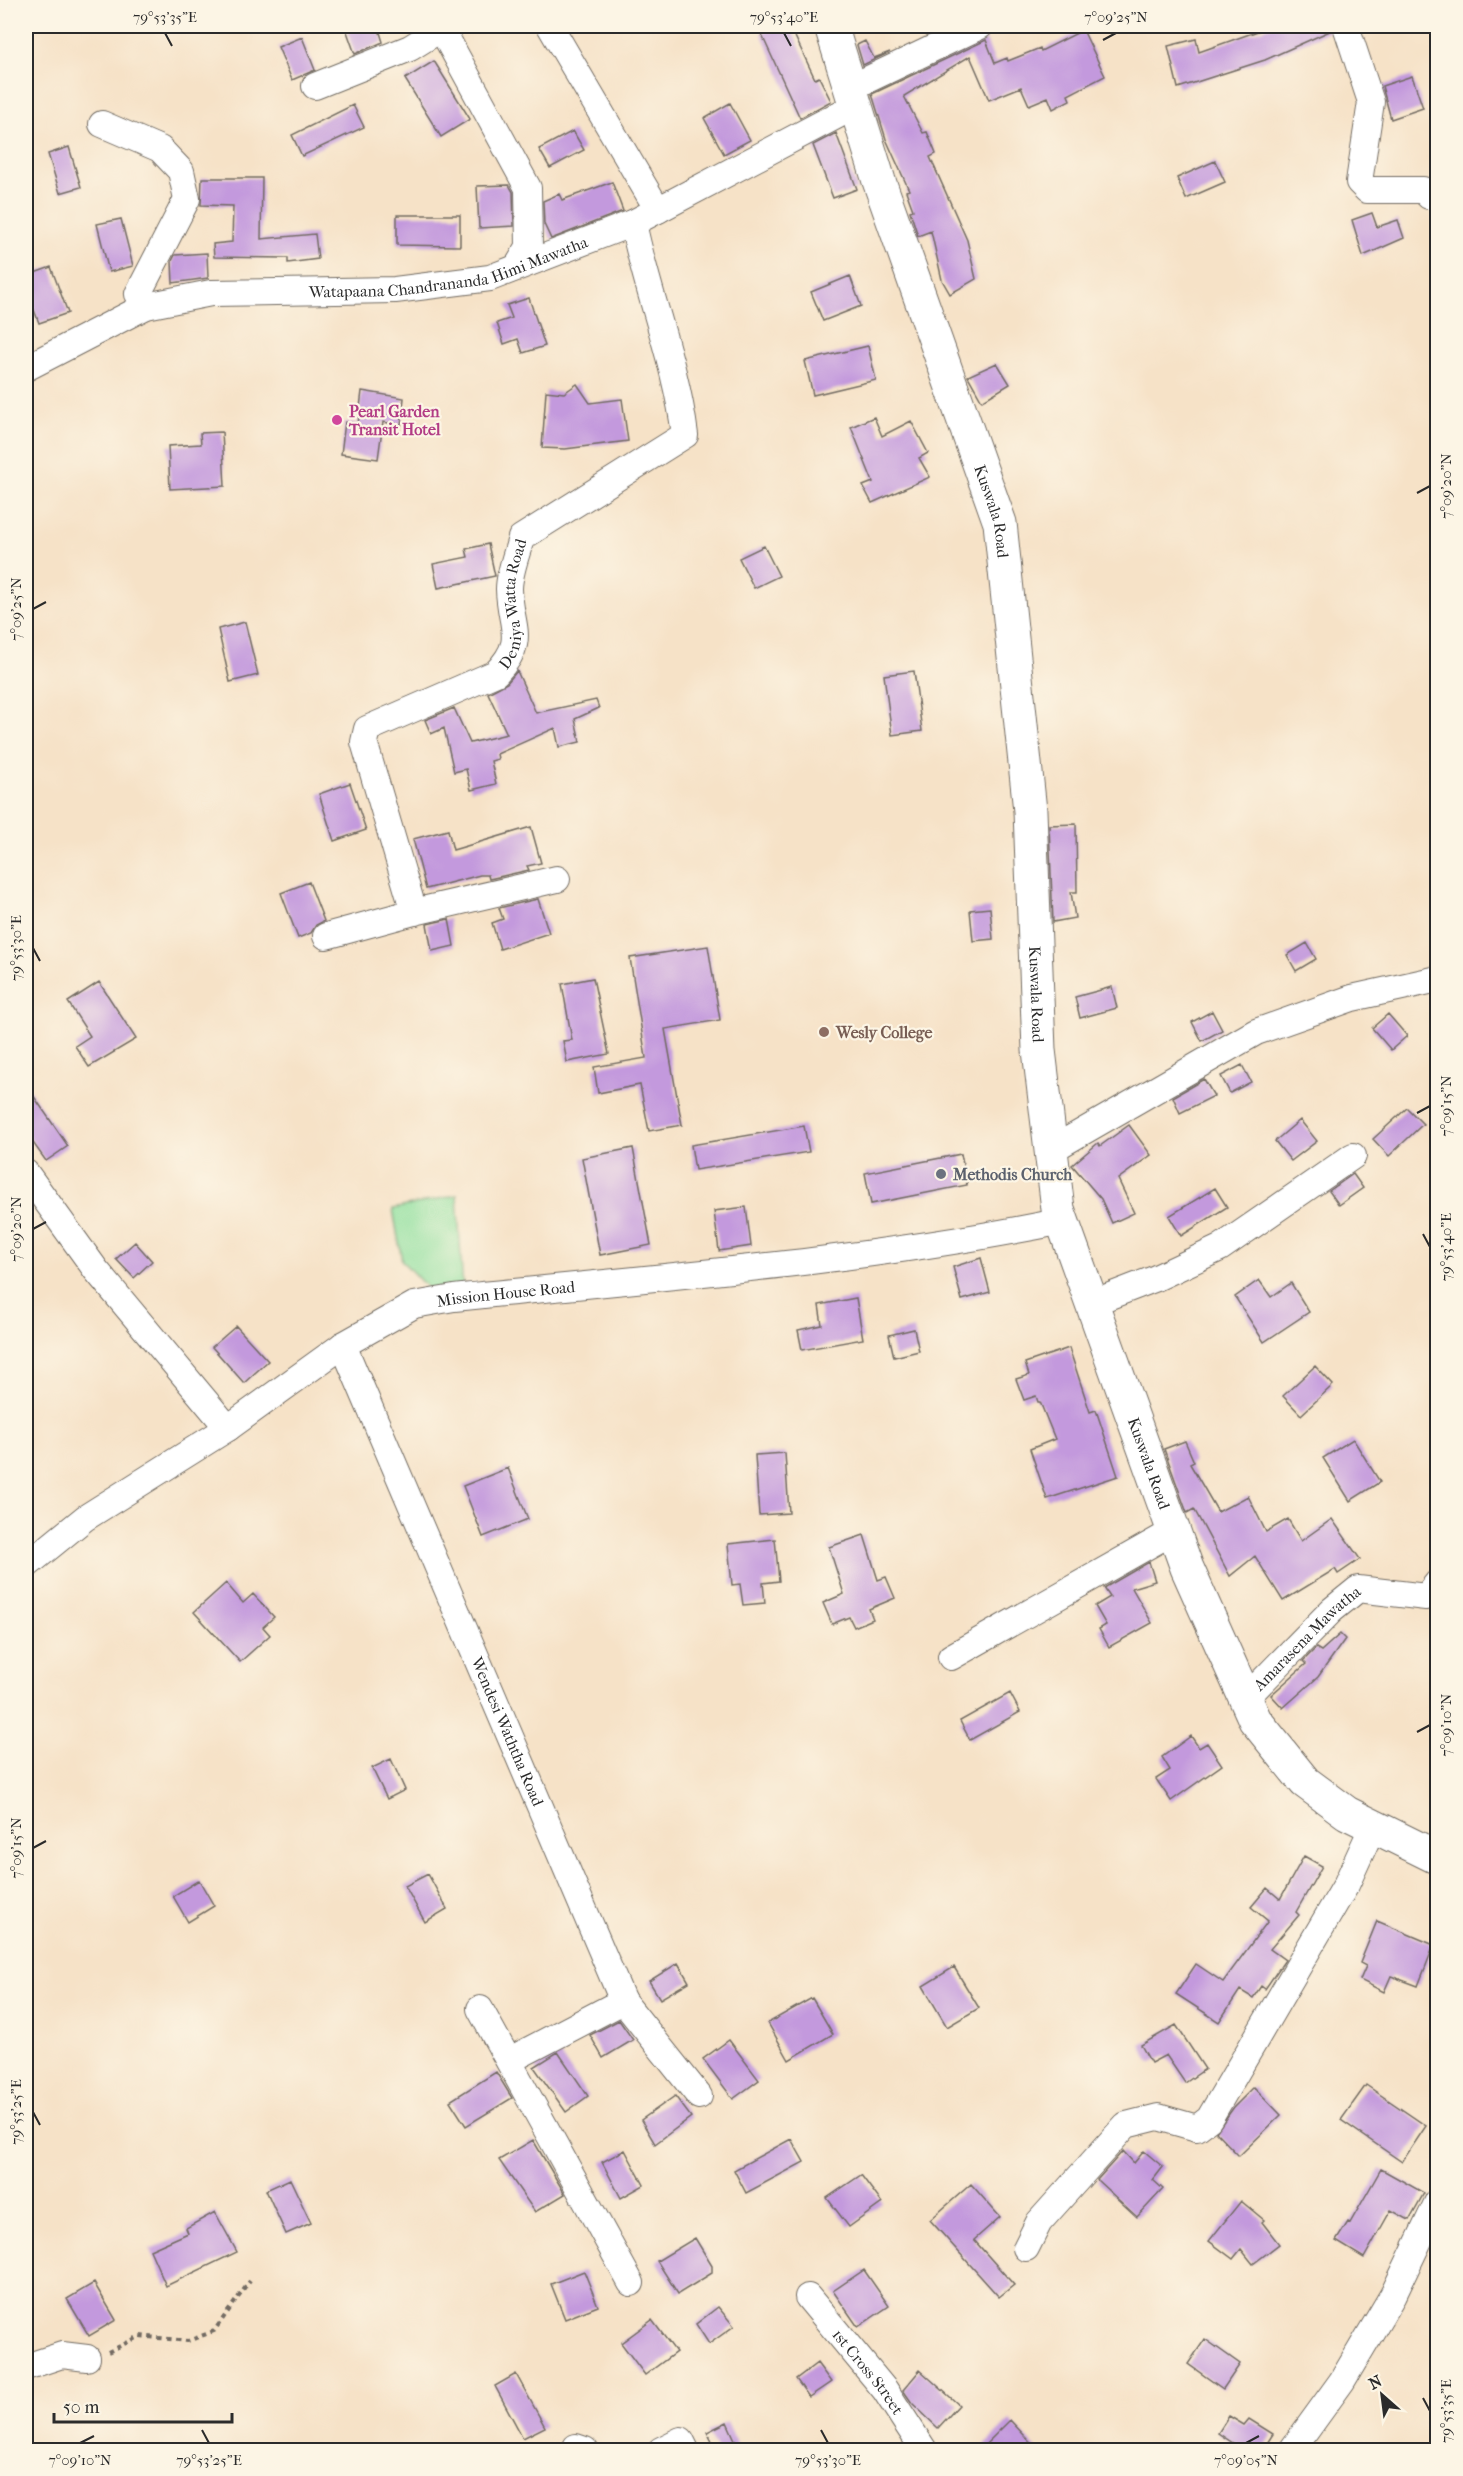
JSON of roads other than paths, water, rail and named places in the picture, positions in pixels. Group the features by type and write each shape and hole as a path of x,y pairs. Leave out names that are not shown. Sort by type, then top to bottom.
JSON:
{"street":[{"path":"550,26 658,210"},
{"name":"Kuswala Road","path":"831,26 879,181 1000,523 1030,811 1039,1050 1058,1209 1174,1531 1255,1719 1305,1782 1347,1813 1437,1858"},
{"name":"Watapaana Chandrananda Himi Mawatha","path":"26,368 146,306 210,293 395,290 490,278 633,223 980,26"},
{"path":"1346,26 1371,102 1359,182 1367,190 1423,190 1429,196"},
{"path":"315,86 410,48 441,27 528,188 529,247 517,267"},
{"path":"102,124 160,149 181,171 188,199 138,294 146,306"},
{"name":"Deniya Watta Road","path":"414,912 364,742 367,729 496,673 512,657 515,636 509,587 521,538 685,435 680,391 644,276 633,223"},
{"path":"326,936 414,912 557,879"},
{"path":"1051,1150 1256,1032 1352,998 1437,980"},
{"path":"1092,1303 1154,1279 1220,1248 1353,1156"},
{"path":"26,1173 96,1270 228,1428"},
{"name":"Mission House Road","path":"26,1566 85,1518 228,1428 343,1345 414,1305 454,1298 788,1265 997,1234 1063,1221"},
{"name":"Wendesi Waththa Road","path":"343,1345 623,2001 699,2097"},
{"path":"951,1657 1174,1531"},
{"name":"Amarasena Mawatha","path":"1245,1699 1332,1611 1358,1589 1426,1597 1437,1582"},
{"path":"1026,2248 1039,2222 1126,2125 1158,2117 1197,2128 1209,2119 1346,1885 1373,1826"},
{"path":"510,2060 623,2001"},
{"path":"480,2009 510,2060 539,2120 631,2283"},
{"path":"1292,2451 1342,2381 1393,2295 1437,2201"},
{"name":"1st Cross Street","path":"808,2297 885,2390 924,2451"},
{"path":"26,2367 62,2355 87,2358"},
{"path":"661,2451 681,2440 686,2451"}],"place":[{"name":"Pearl Garden Transit Hotel","path":"337,420"},
{"name":"Wesly College","path":"824,1032"},
{"name":"Methodis Church","path":"941,1174"}]}
